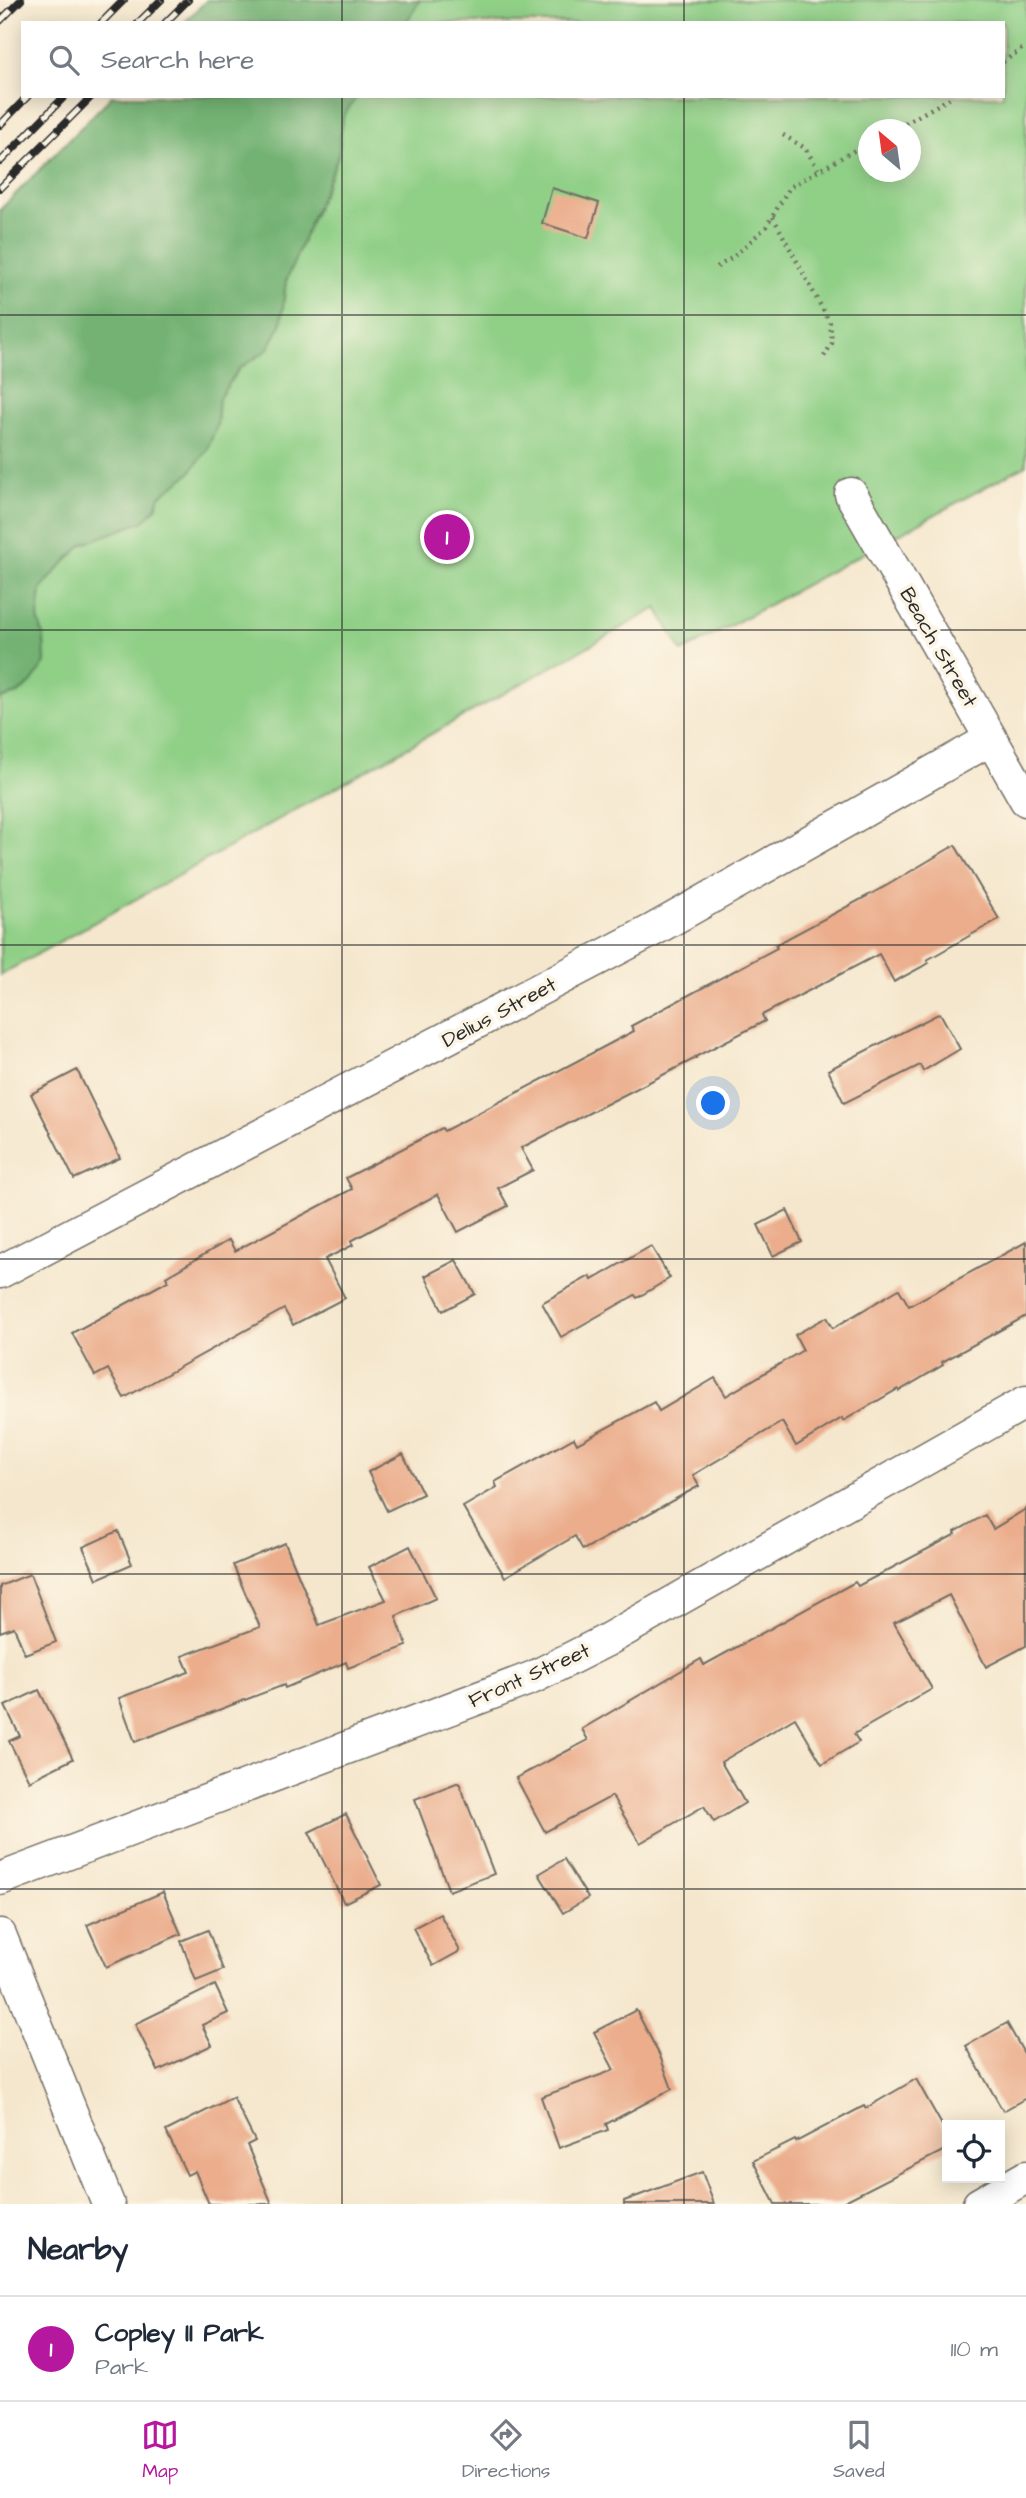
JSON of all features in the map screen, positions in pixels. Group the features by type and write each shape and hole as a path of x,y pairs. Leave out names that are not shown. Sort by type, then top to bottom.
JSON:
{"street":[{"name":"Beach Street","path":"851,494 1026,800"},
{"name":"Delius Street","path":"0,1272 653,930 991,739"},
{"name":"Front Street","path":"0,1880 534,1677 605,1640 1026,1402"},
{"path":"0,1935 108,2204"},
{"path":"979,2204 1026,2178"}],"path":[{"path":"1005,61 1026,46"},
{"path":"913,119 950,98"},
{"path":"783,135 805,148 818,169"},
{"path":"717,267 732,258 766,227 790,187 858,148"},
{"path":"773,217 830,323 832,344 822,360"}],"green space":[{"path":"207,0 1026,0 1026,465 682,652 657,608 0,975 0,210 110,98 1005,98 1005,21 186,21"},
{"path":"207,0 420,0 407,21 186,21"},
{"path":"110,98 356,98 343,117 338,157 286,281 281,325 267,350 239,369 219,398 217,425 207,450 189,474 160,496 156,508 144,521 83,544 41,589 38,618 44,638 45,663 31,683 17,694 0,699 0,210"}],"building":[{"path":"552,188 599,203 588,238 542,223"},
{"path":"955,845 999,919 927,960 929,963 894,982 879,954 762,1015 765,1021 521,1148 533,1170 498,1188 508,1206 458,1232 438,1194 351,1241 353,1245 325,1259 345,1298 293,1325 284,1309 124,1398 108,1369 95,1376 72,1333 168,1281 166,1277 229,1240 235,1251 352,1189 346,1178 442,1128 444,1131 634,1031 631,1026 777,948 775,945 886,886"},
{"path":"940,1013 960,1049 923,1071 920,1065 844,1103 828,1070"},
{"path":"77,1070 120,1158 74,1179 31,1094"},
{"path":"787,1210 802,1242 773,1256 758,1225"},
{"path":"1026,1242 1026,1316 942,1362 943,1365 899,1391 898,1389 843,1421 842,1418 796,1446 782,1422 693,1475 699,1486 583,1550 575,1536 505,1577 463,1507 497,1487 495,1482 574,1438 577,1444 654,1402 659,1411 715,1378 726,1396 803,1350 795,1335 827,1317 833,1328 899,1289 909,1306"},
{"path":"651,1246 670,1278 561,1337 542,1303 590,1276 592,1280"},
{"path":"456,1260 475,1294 443,1311 425,1276"},
{"path":"403,1454 423,1494 387,1511 368,1472"},
{"path":"1026,1509 1026,1646 986,1667 949,1595 894,1623 932,1689 854,1734 859,1742 822,1764 795,1718 721,1762 745,1803 714,1822 704,1806 640,1843 612,1796 545,1832 516,1778 588,1740 582,1729 701,1659 704,1665 855,1582 858,1586 956,1534 955,1532 985,1515 993,1529"},
{"path":"118,1531 132,1564 97,1579 83,1547"},
{"path":"285,1543 319,1625 386,1600 369,1567 410,1546 436,1598 396,1616 407,1646 348,1668 346,1662 285,1688 284,1685 135,1742 119,1698 189,1672 182,1656 260,1627 233,1565"},
{"path":"30,1574 56,1642 25,1654 14,1627 0,1632 0,1586"},
{"path":"39,1690 73,1759 29,1781 9,1741 20,1736 5,1706"},
{"path":"459,1782 494,1874 449,1891 415,1799"},
{"path":"346,1814 381,1885 344,1903 309,1832"},
{"path":"564,1859 588,1898 563,1913 539,1874"},
{"path":"163,1892 181,1934 106,1967 87,1925"},
{"path":"440,1914 460,1951 433,1966 413,1928"},
{"path":"208,1930 223,1970 196,1981 181,1941"},
{"path":"215,1985 228,2013 202,2025 212,2045 158,2071 135,2024"},
{"path":"636,2010 660,2056 672,2089 606,2124 608,2130 559,2148 541,2097 614,2070 594,2032"},
{"path":"1007,2023 1026,2057 1026,2098 1003,2111 966,2046"},
{"path":"916,2079 942,2125 942,2152 839,2204 775,2204 753,2161 864,2106 866,2108"},
{"path":"233,2097 255,2141 247,2145 272,2204 209,2204 195,2171 187,2175 166,2131"},
{"path":"702,2172 714,2204 624,2204 624,2201"}],"railway":[{"path":"0,21 21,0"},
{"path":"103,21 124,0"},
{"path":"140,21 161,0"},
{"path":"167,21 188,0"},
{"path":"0,125 26,98"},
{"path":"0,162 63,98"},
{"path":"0,188 90,98"}],"place":[{"name":"Copley II Park","path":"447,537"}]}
